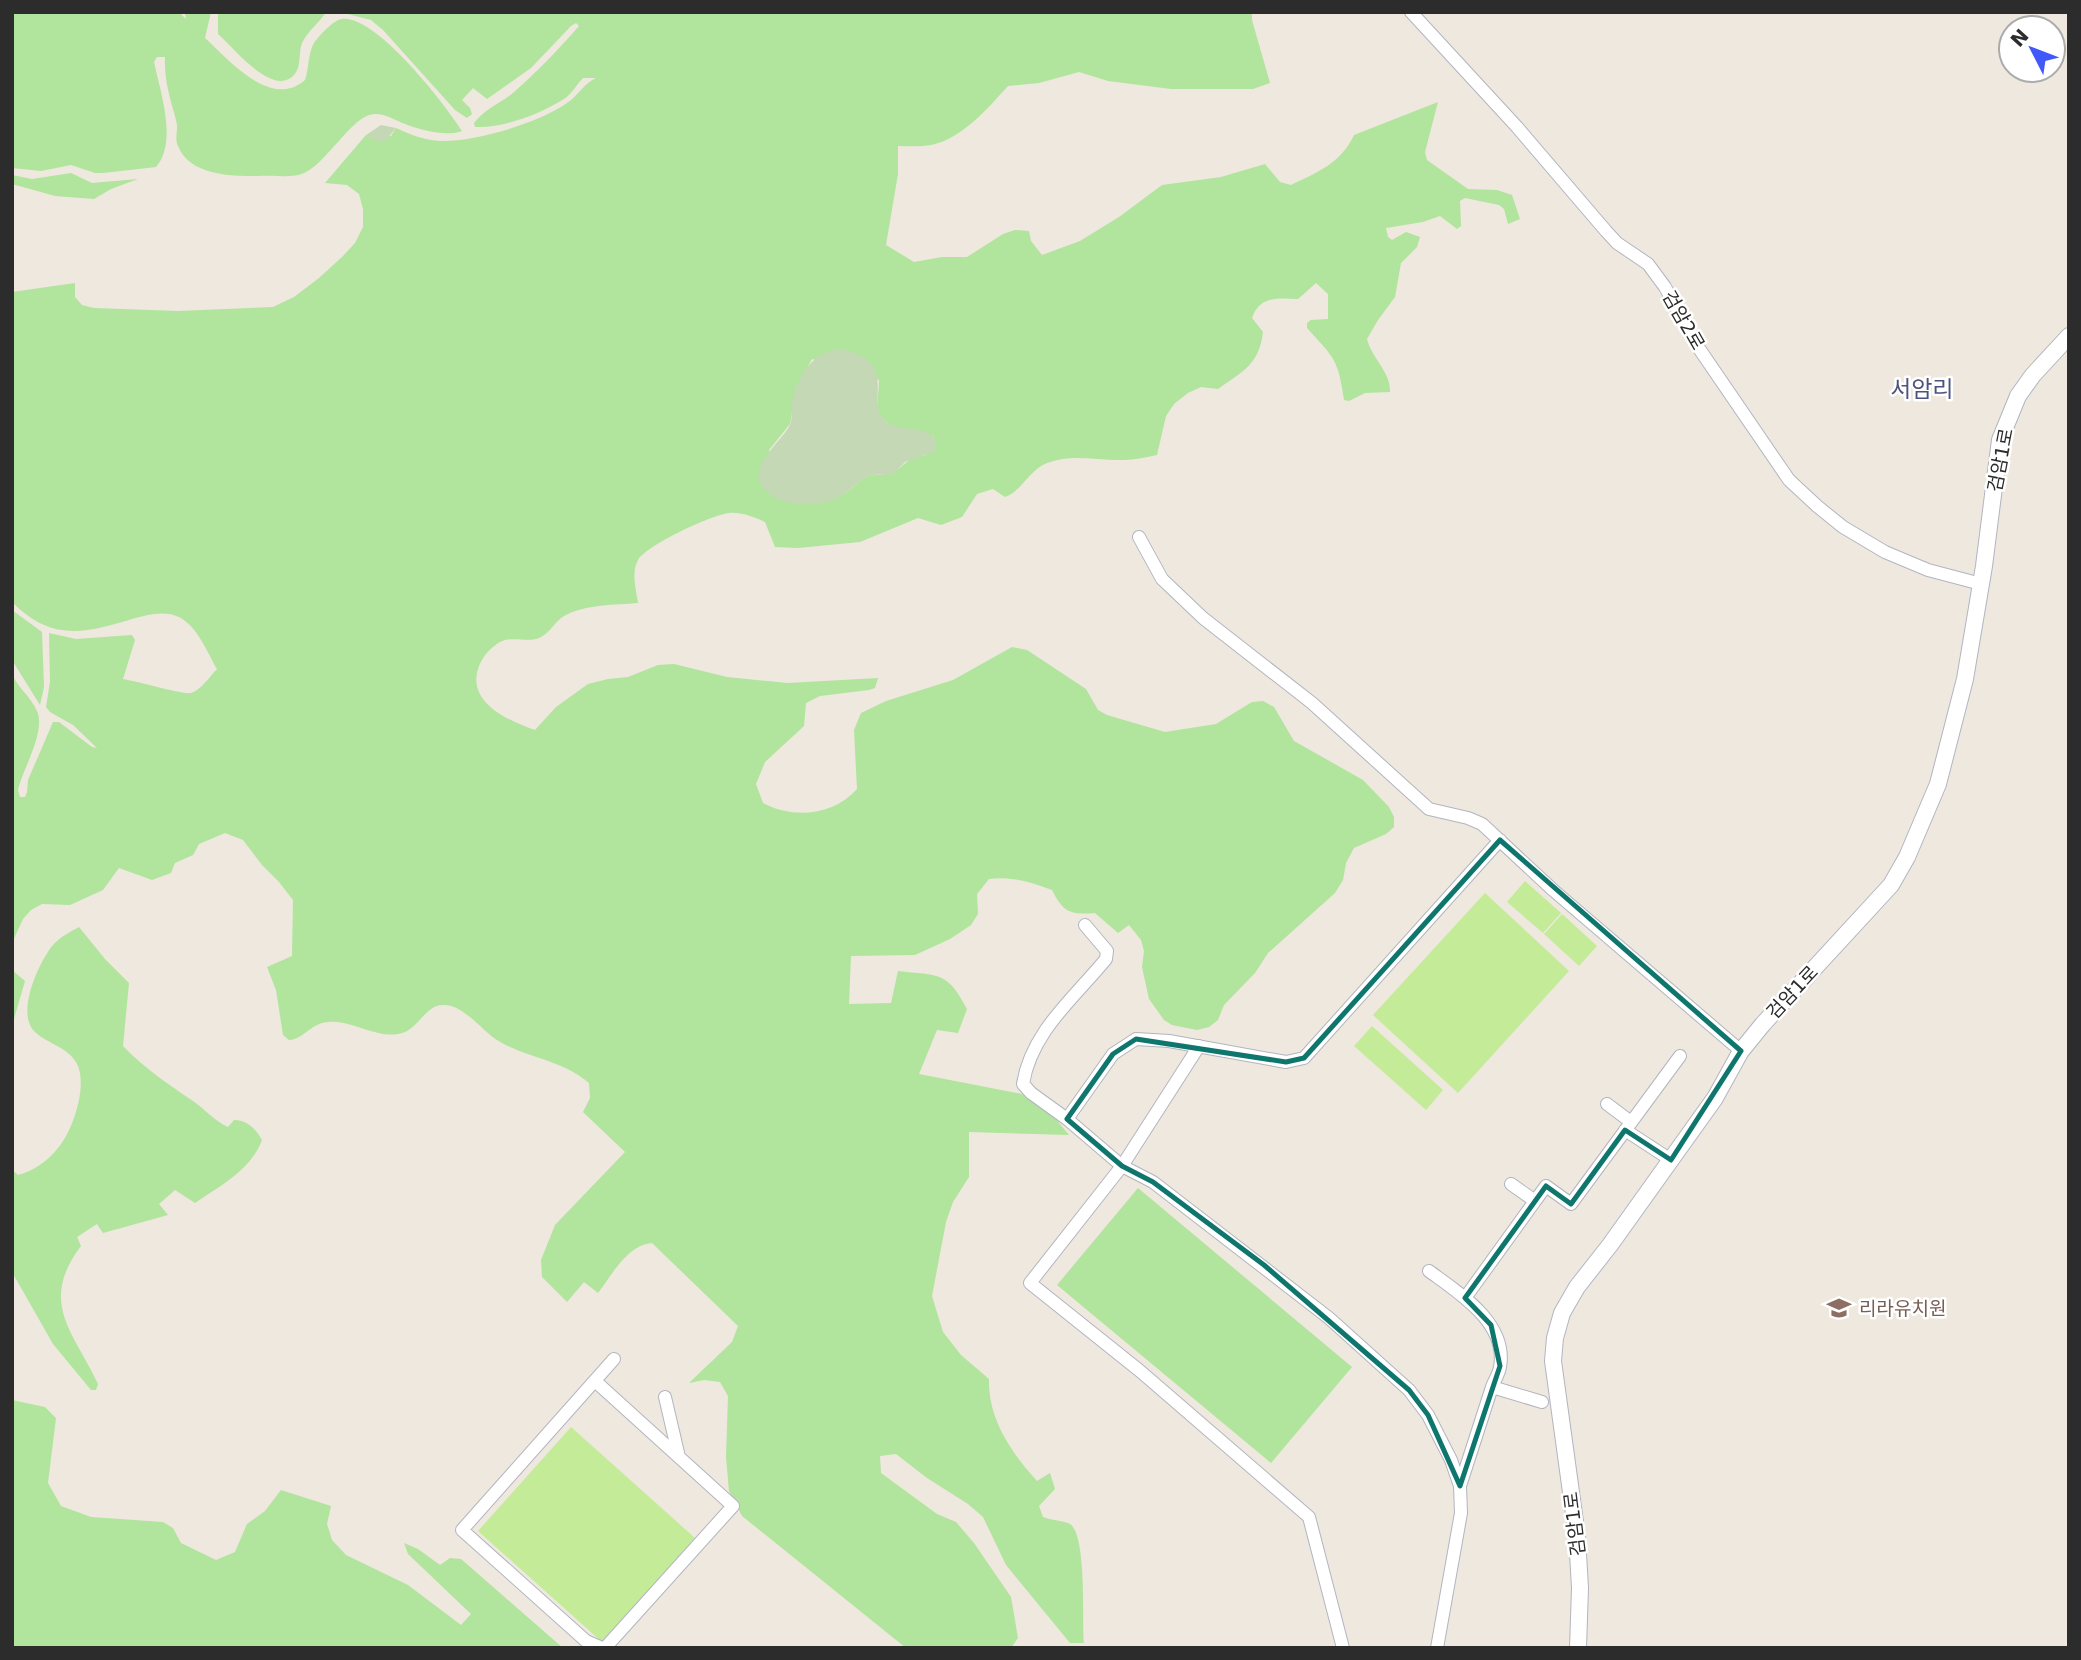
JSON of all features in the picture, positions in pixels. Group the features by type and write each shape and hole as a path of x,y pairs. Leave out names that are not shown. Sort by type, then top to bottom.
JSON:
{"street":[{"name":"검암2로","path":"1411,12 1517,127 1617,243 1648,264 1665,286 1698,347 1789,480 1817,506 1864,541 1910,563 1981,584"},
{"name":"검암1로","path":"1578,1648 1579,1561 1553,1361 1555,1338 1562,1313 1577,1287 1715,1098 1741,1051 1891,885 1907,857 1938,784 1954,730 1981,584 2000,440 2008,416 2033,375 2069,336"},
{"path":"1139,537 1162,579 1203,618 1331,720 1429,809 1482,824 1553,890 1741,1051"},
{"path":"1067,1119 1113,1054 1136,1039 1199,1046 1286,1062 1304,1058 1500,840"},
{"path":"1084,925 1107,951 1105,959 1046,1027 1025,1073 1023,1084 1122,1166 1153,1182 1264,1265 1329,1318 1409,1390 1428,1415 1451,1460 1460,1486 1461,1513 1437,1648"},
{"path":"1199,1046 1122,1166 1031,1283 1140,1371 1309,1517 1343,1648"},
{"path":"1465,1298 1546,1186 1571,1204 1680,1056"},
{"path":"1607,1104 1628,1126 1671,1160"},
{"path":"1511,1184 1535,1201"},
{"path":"1429,1271 1465,1298 1491,1325 1498,1345 1500,1366 1460,1486"},
{"path":"595,1381 733,1506 603,1648 586,1641 462,1530 614,1359"},
{"path":"1492,1387 1542,1402"},
{"path":"665,1396 680,1458"}],"highlighted area":[{"path":"1500,840 1741,1051 1671,1160 1625,1130 1571,1204 1546,1186 1465,1298 1491,1325 1500,1366 1460,1486 1428,1415 1409,1390 1264,1265 1153,1182 1122,1166 1067,1119 1113,1054 1136,1039 1286,1062 1304,1058"}],"green space":[{"path":"12,12 179,12 186,19 185,12 211,12 205,38 238,69 265,86 278,89 292,88 305,80 312,47 331,25 342,19 356,22 373,31 408,63 462,131 433,132 374,114 361,119 322,159 301,174 248,176 213,172 192,163 178,146 177,123 166,81 165,57 157,57 154,62 167,130 166,144 156,167 103,173 71,165 41,171 12,168"},
{"path":"218,12 326,12 304,39 294,75 285,80 276,80 254,68 218,34"},
{"path":"340,12 1252,12 1270,83 1253,89 1171,89 1108,81 1079,72 1039,83 1008,86 974,122 942,142 898,146 898,174 886,245 914,262 942,257 967,257 1003,234 1015,230 1029,231 1031,241 1042,255 1080,241 1119,217 1162,185 1221,177 1265,164 1280,182 1291,185 1335,160 1354,135 1438,102 1425,152 1427,160 1468,189 1497,190 1512,195 1520,219 1508,224 1504,209 1499,205 1465,198 1460,201 1461,226 1457,229 1440,216 1423,222 1386,228 1388,237 1392,240 1406,232 1420,237 1417,247 1401,263 1395,297 1367,339 1388,378 1390,392 1365,393 1349,401 1344,400 1337,367 1307,328 1307,323 1311,320 1328,319 1328,294 1316,283 1298,299 1270,300 1259,306 1252,318 1263,332 1254,360 1218,389 1201,387 1174,404 1166,416 1157,455 1128,460 1056,460 1041,466 1016,491 1005,497 993,489 977,494 962,517 941,525 918,518 860,542 798,548 775,547 765,522 738,513 720,515 680,532 653,547 638,560 635,581 638,603 601,606 573,612 561,618 541,637 500,642 487,652 479,666 476,679 484,700 502,715 535,730 556,707 588,684 628,677 658,665 674,664 727,677 788,683 878,678 875,688 820,696 806,703 804,726 765,762 756,784 763,803 800,813 825,810 857,789 854,730 861,713 886,701 953,680 1012,647 1027,650 1086,689 1098,710 1107,715 1165,732 1216,724 1252,702 1263,701 1274,707 1294,741 1363,780 1389,807 1394,817 1394,827 1386,834 1354,848 1346,863 1343,880 1335,893 1268,953 1255,973 1224,1005 1218,1020 1209,1027 1197,1030 1172,1025 1164,1020 1149,999 1142,967 1144,951 1141,940 1129,925 1118,933 1095,913 1068,910 1052,890 1021,880 989,879 977,894 978,914 971,925 950,939 915,955 851,956 849,1004 891,1003 898,971 940,977 960,996 967,1009 958,1033 937,1030 919,1074 1022,1094 1050,1112 1069,1135 969,1132 969,1177 953,1202 946,1222 932,1296 943,1332 961,1355 989,1379 992,1408 1010,1447 1037,1481 1050,1473 1055,1489 1039,1506 1043,1517 1068,1523 1075,1531 1083,1579 1084,1643 1070,1643 1006,1565 983,1517 896,1454 880,1456 881,1473 937,1514 956,1522 1011,1597 1018,1638 1011,1648 906,1648 742,1516 729,1491 726,1457 728,1396 720,1382 704,1380 689,1383 732,1342 738,1326 652,1243 635,1249 628,1255 598,1293 584,1282 567,1302 542,1277 541,1260 555,1225 625,1152 583,1112 590,1098 589,1083 568,1069 497,1040 465,1013 451,1006 433,1008 410,1029 396,1034 388,1035 346,1023 328,1022 289,1040 283,1035 276,990 267,967 292,956 293,900 243,840 225,833 199,844 193,855 175,863 171,873 152,880 119,868 103,890 70,905 42,904 31,910 23,919 12,943 12,674 37,711 39,720 36,739 18,790 20,797 25,797 28,780 53,722 59,722 97,748 73,725 46,707 50,682 49,633 76,639 132,635 135,640 123,679 170,690 191,693 202,686 217,669 197,633 186,621 173,615 150,615 98,628 68,631 40,623 12,602 12,292 75,283 75,297 82,305 94,308 178,311 273,307 294,297 319,278 355,243 363,227 363,209 359,194 347,185 325,183 366,135 373,138 391,136 396,128 437,141 490,134 524,124 555,110 596,78 583,78 567,97 533,115 510,123 475,127 474,123 478,118 522,85 579,26 576,23 571,26 531,68 487,99 473,88 462,100 472,114 467,118 455,110 371,20","holes":["812,359 879,380 878,409 881,417 893,426 934,437 926,455 910,460 889,473 866,477 844,494 830,500 808,503 785,501 769,450 790,424 796,388"]},
{"path":"381,125 396,128 385,141 378,141 366,135"},
{"path":"71,173 92,183 138,179 94,199 55,196 12,184 12,175 32,179"},
{"path":"842,349 860,355 871,363 878,383 880,413 885,421 933,436 936,442 935,451 905,462 893,474 867,477 833,499 816,504 780,500 763,487 759,469 790,425 793,398 804,372 824,354"},
{"path":"12,610 42,632 44,687 40,705 12,660"},
{"path":"1525,881 1561,913 1543,933 1507,902"},
{"path":"1485,893 1569,971 1458,1093 1373,1015"},
{"path":"1562,914 1597,946 1579,966 1544,934"},
{"path":"79,927 129,983 123,1046 148,1069 218,1122 228,1127 234,1120 247,1123 262,1140 243,1169 195,1203 175,1190 159,1204 168,1215 103,1233 97,1224 77,1237 81,1246 68,1266 62,1284 61,1301 71,1333 98,1384 96,1390 91,1390 53,1344 12,1272 12,1170 18,1175 29,1171 45,1161 58,1148 74,1119 81,1082 80,1071 72,1057 33,1030 27,1011 29,999 36,974 47,953 65,935"},
{"path":"12,970 25,981 12,1026"},
{"path":"1372,1026 1443,1090 1426,1110 1354,1046"},
{"path":"1138,1188 1352,1367 1271,1463 1057,1285"},
{"path":"12,1400 45,1407 56,1418 48,1483 61,1506 91,1517 163,1522 173,1528 181,1543 216,1560 235,1552 247,1524 265,1511 281,1490 331,1506 327,1524 332,1540 346,1555 408,1585 461,1625 471,1614 408,1554 404,1543 418,1549 440,1565 450,1558 461,1559 563,1648 12,1648"},
{"path":"571,1427 695,1538 602,1642 478,1531"}],"place":[{"name":"리라유치원","path":"1839,1308"}],"district":[{"name":"서암리","path":"1922,389"}]}
